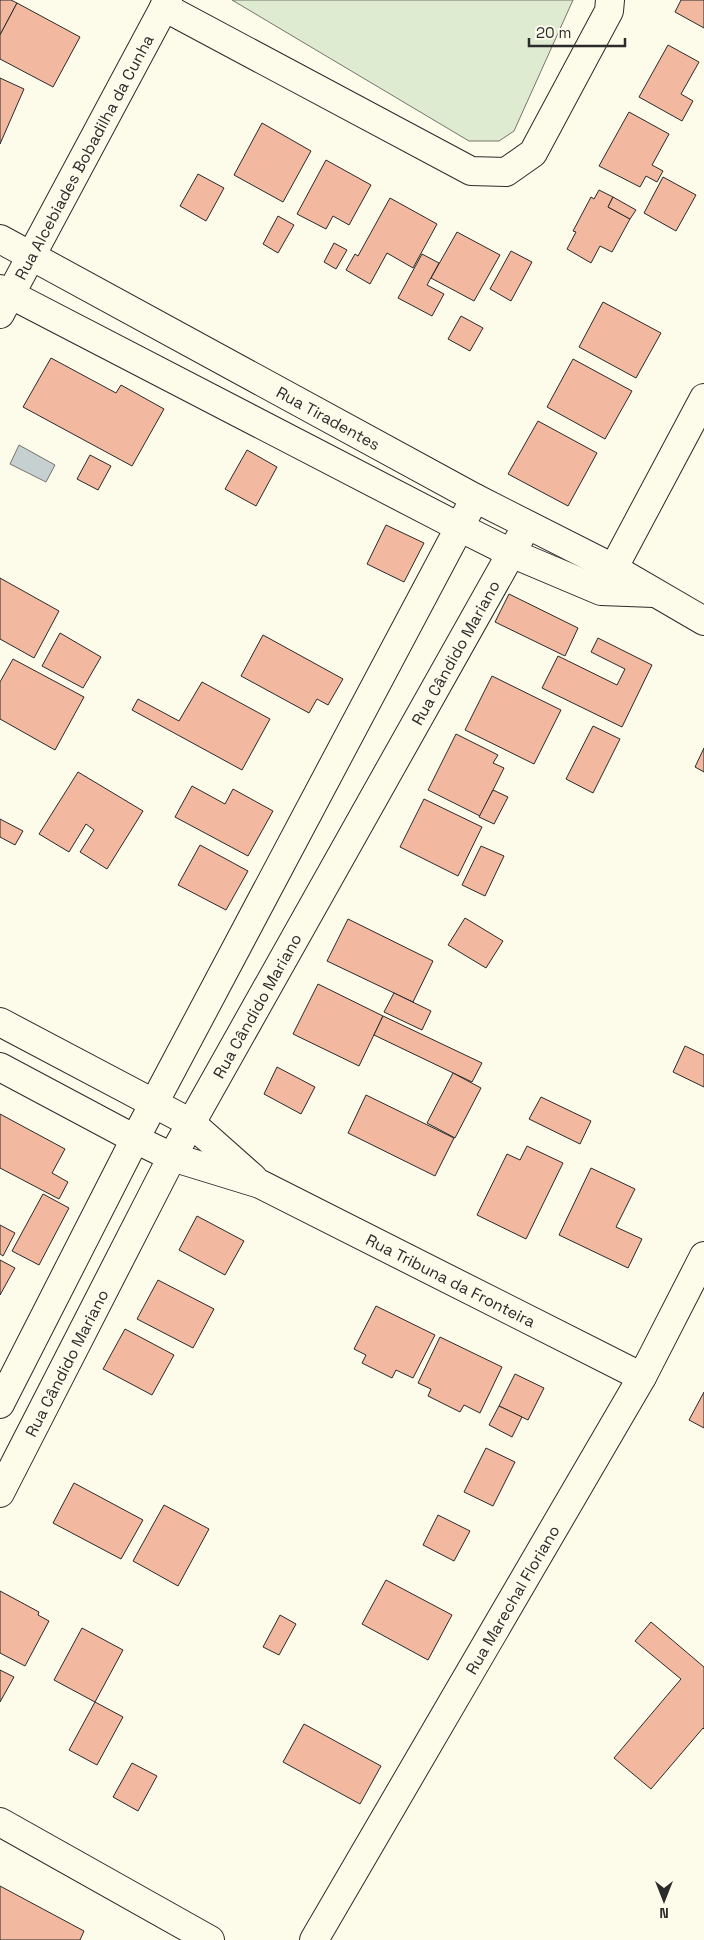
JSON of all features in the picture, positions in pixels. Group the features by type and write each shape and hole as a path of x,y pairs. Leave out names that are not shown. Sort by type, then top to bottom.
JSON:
{"street":[{"path":"166,3 471,171 506,172 533,153 609,11 610,0"},
{"name":"Rua Alcebiades Bobadilha da Cunha","path":"4,300 32,256 166,3"},
{"name":"Rua Tiradentes","path":"0,239 527,525 607,579"},
{"name":"Rua Tiradentes","path":"4,300 511,553 658,593 704,621"},
{"path":"607,579 704,398"},
{"path":"0,1404 153,1104 475,498"},
{"name":"Rua Cândido Mariano","path":"0,1493 172,1157 527,525"},
{"name":"Rua Tribuna da Fronteira","path":"0,1022 191,1123 260,1184"},
{"name":"Rua Tribuna da Fronteira","path":"0,1067 172,1157 260,1184 642,1377"},
{"name":"Rua Marechal Floriano","path":"314,1940 642,1377 704,1256"},
{"path":"0,1822 210,1940"}],"green space":[{"path":"232,0 573,0 514,131 499,141 469,141"}],"shaded area":[{"path":"19,445 55,465 46,482 10,464"}],"building":[{"path":"0,0 11,0 17,3 0,35"},
{"path":"681,0 704,0 704,28 675,12"},
{"path":"17,3 80,37 53,87 0,59 0,35"},
{"path":"668,45 699,62 681,94 693,101 682,121 639,97"},
{"path":"0,78 24,89 0,144"},
{"path":"629,112 669,134 652,165 663,171 657,182 646,176 640,187 599,166"},
{"path":"262,123 311,151 283,202 234,175"},
{"path":"326,160 371,185 349,225 333,216 326,229 297,214"},
{"path":"198,174 224,188 206,221 180,206"},
{"path":"663,177 696,195 676,231 644,213"},
{"path":"599,190 613,197 608,207 630,219 612,252 600,246 591,263 567,249 576,232 573,231 591,197 594,199"},
{"path":"613,197 636,210 630,219 608,207"},
{"path":"390,198 437,224 413,268 387,253 370,284 346,270 355,254 358,256"},
{"path":"278,216 294,225 278,253 263,244"},
{"path":"457,232 500,255 474,301 431,278"},
{"path":"334,243 347,250 336,269 324,262"},
{"path":"511,251 532,262 511,301 490,289"},
{"path":"422,254 439,263 427,285 444,294 432,316 398,298"},
{"path":"603,302 661,333 636,378 579,347"},
{"path":"461,316 483,328 470,351 448,339"},
{"path":"51,358 116,393 121,385 164,409 132,466 23,407"},
{"path":"573,359 632,391 605,439 547,407"},
{"path":"538,421 597,453 568,506 508,474"},
{"path":"247,450 277,467 256,506 225,489"},
{"path":"90,455 111,466 98,490 77,479"},
{"path":"386,525 424,543 404,582 367,564"},
{"path":"0,578 59,611 34,658 0,639"},
{"path":"509,594 578,628 565,656 495,622"},
{"path":"60,633 101,657 83,688 42,666"},
{"path":"263,635 343,679 328,705 317,699 309,713 241,676"},
{"path":"598,638 652,665 622,727 542,688 558,656 617,685 625,669 591,652"},
{"path":"13,659 84,697 55,750 0,719 0,682"},
{"path":"492,676 561,710 534,764 465,730"},
{"path":"202,682 270,719 242,770 132,710 138,699 179,721"},
{"path":"593,726 620,739 593,793 566,779"},
{"path":"456,734 498,755 493,763 504,768 480,816 428,790"},
{"path":"704,748 704,772 695,767"},
{"path":"78,772 143,811 107,869 80,852 94,830 86,824 69,852 39,834"},
{"path":"192,786 225,804 233,789 273,811 248,856 175,817"},
{"path":"493,790 508,797 494,824 479,817"},
{"path":"424,799 482,827 458,876 400,847"},
{"path":"0,819 23,831 15,845 0,837"},
{"path":"200,845 248,871 226,910 178,885"},
{"path":"481,846 504,856 485,896 462,885"},
{"path":"465,918 503,941 486,968 448,945"},
{"path":"348,919 433,961 413,1002 327,961"},
{"path":"318,984 383,1016 359,1066 293,1034"},
{"path":"394,993 431,1011 422,1030 384,1012"},
{"path":"383,1016 482,1063 472,1082 374,1035"},
{"path":"685,1046 704,1055 704,1087 673,1072"},
{"path":"277,1067 315,1087 301,1114 264,1094"},
{"path":"453,1073 481,1088 455,1138 427,1123"},
{"path":"366,1095 454,1138 435,1176 348,1133"},
{"path":"541,1097 591,1121 580,1144 529,1119"},
{"path":"0,1114 65,1149 52,1173 68,1182 59,1199 0,1168"},
{"path":"527,1146 563,1163 526,1239 477,1215 507,1154 520,1160"},
{"path":"591,1168 635,1189 616,1227 642,1239 628,1268 559,1235"},
{"path":"43,1194 69,1208 39,1265 12,1251"},
{"path":"197,1216 244,1241 225,1275 179,1250"},
{"path":"0,1225 15,1233 3,1256 0,1254"},
{"path":"0,1260 15,1268 0,1295"},
{"path":"158,1280 214,1309 193,1348 137,1319"},
{"path":"376,1306 435,1335 413,1378 396,1370 392,1378 362,1363 366,1355 354,1349"},
{"path":"125,1329 174,1355 152,1395 103,1369"},
{"path":"440,1337 502,1367 480,1413 464,1405 460,1412 428,1396 431,1389 418,1383"},
{"path":"515,1374 544,1388 528,1420 499,1406"},
{"path":"704,1392 704,1428 689,1420"},
{"path":"499,1406 522,1417 512,1437 489,1425"},
{"path":"486,1448 515,1462 493,1506 464,1492"},
{"path":"74,1483 143,1520 121,1559 53,1523"},
{"path":"164,1505 209,1529 178,1586 133,1561"},
{"path":"438,1515 470,1531 454,1561 423,1545"},
{"path":"386,1580 452,1615 428,1660 362,1624"},
{"path":"0,1591 39,1612 38,1615 49,1621 25,1666 0,1653"},
{"path":"280,1615 296,1624 279,1655 263,1647"},
{"path":"651,1622 704,1667 704,1729 651,1789 614,1758 681,1679 635,1641"},
{"path":"82,1628 123,1650 95,1702 54,1680"},
{"path":"0,1670 14,1677 0,1702"},
{"path":"95,1702 123,1717 97,1765 69,1750"},
{"path":"304,1724 381,1766 360,1804 283,1762"},
{"path":"132,1763 157,1776 138,1811 113,1797"},
{"path":"0,1886 84,1931 80,1940 0,1940"}]}
